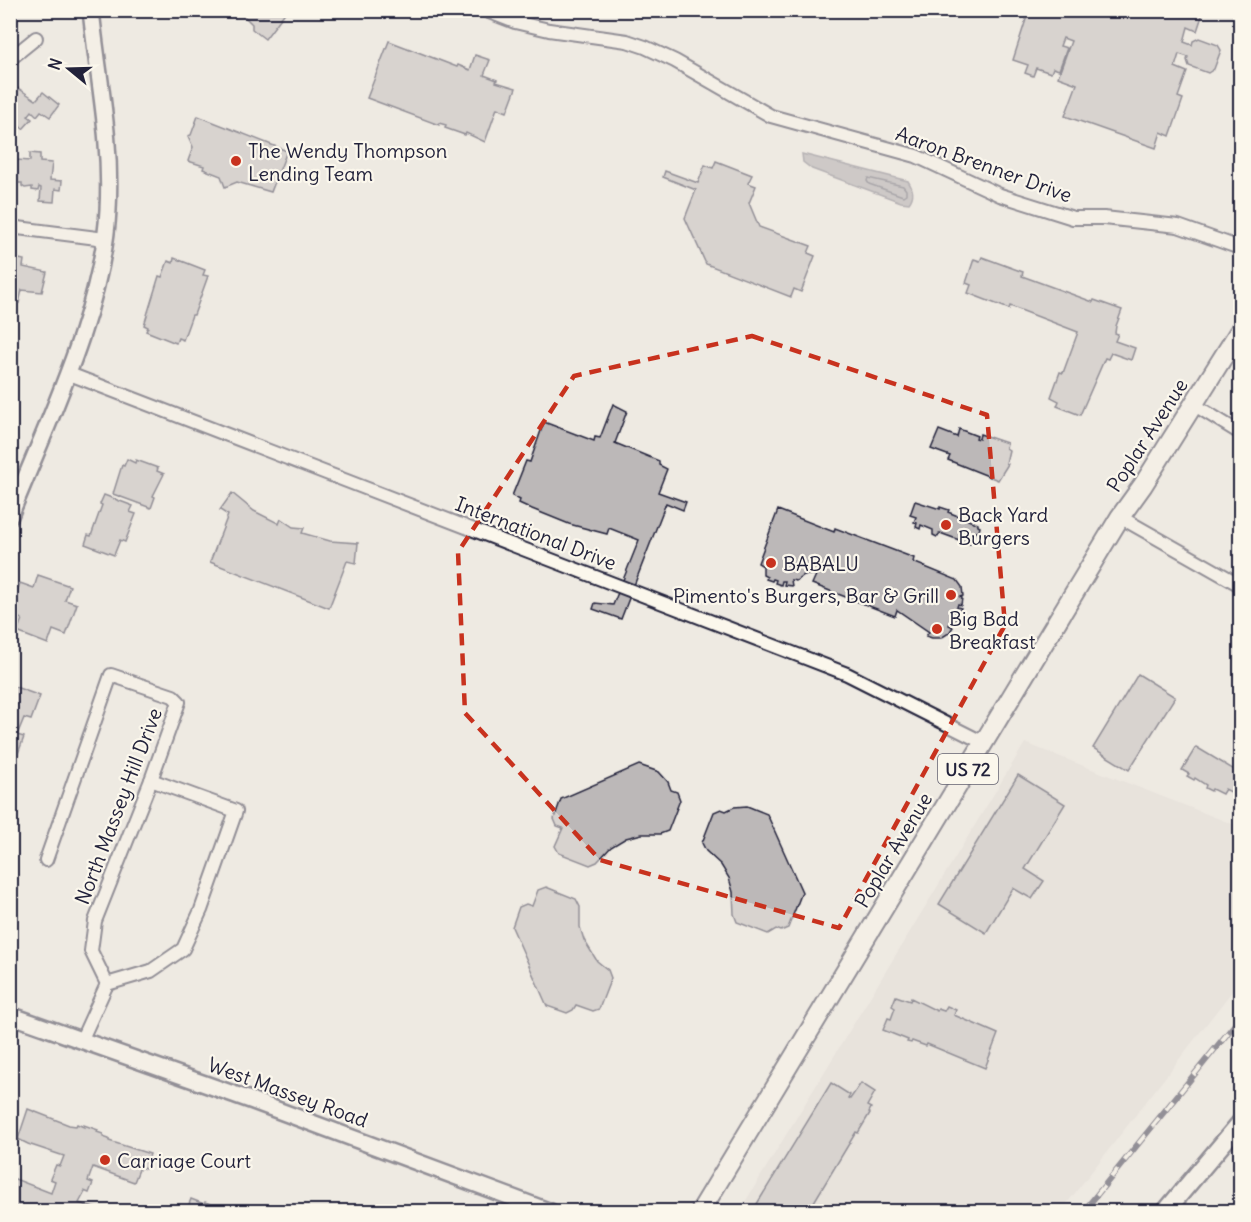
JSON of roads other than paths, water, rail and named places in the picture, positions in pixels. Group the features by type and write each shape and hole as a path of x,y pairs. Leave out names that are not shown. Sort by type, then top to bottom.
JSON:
{"main road":[{"name":"Poplar Avenue","path":"700,1212 1120,518 1240,330"},
{"path":"1165,1212 1240,1123"}],"street":[{"path":"10,516 67,373 97,280 105,239 109,154 105,104 92,10"},
{"name":"Aaron Brenner Drive","path":"484,10 515,22 627,41 645,47 675,61 771,116 916,156 1000,195 1073,218 1104,218 1178,226 1240,248"},
{"path":"10,59 36,38"},
{"path":"10,227 105,239"},
{"name":"International Drive","path":"67,373 847,674 984,744"},
{"path":"1193,404 1240,433"},
{"path":"1120,518 1240,585"},
{"name":"North Massey Hill Drive","path":"46,860 111,675 173,696 179,702 95,921 91,951 107,984"},
{"path":"81,1041 107,984 151,971 183,949 201,910 236,811 151,780"},
{"name":"West Massey Road","path":"10,1015 253,1101 551,1212"}],"water":[{"path":"802,154 908,181 913,195 909,203 901,202 812,169 803,162"}],"railway":[{"path":"1083,1212 1240,1018"}],"place":[{"name":"The Wendy Thompson Lending Team","path":"236,161"},
{"name":"Back Yard Burgers","path":"946,525"},
{"name":"BABALU","path":"771,563"},
{"name":"Pimento's Burgers, Bar & Grill","path":"951,595"},
{"name":"Big Bad Breakfast","path":"937,629"},
{"name":"Carriage Court","path":"105,1160"}]}
